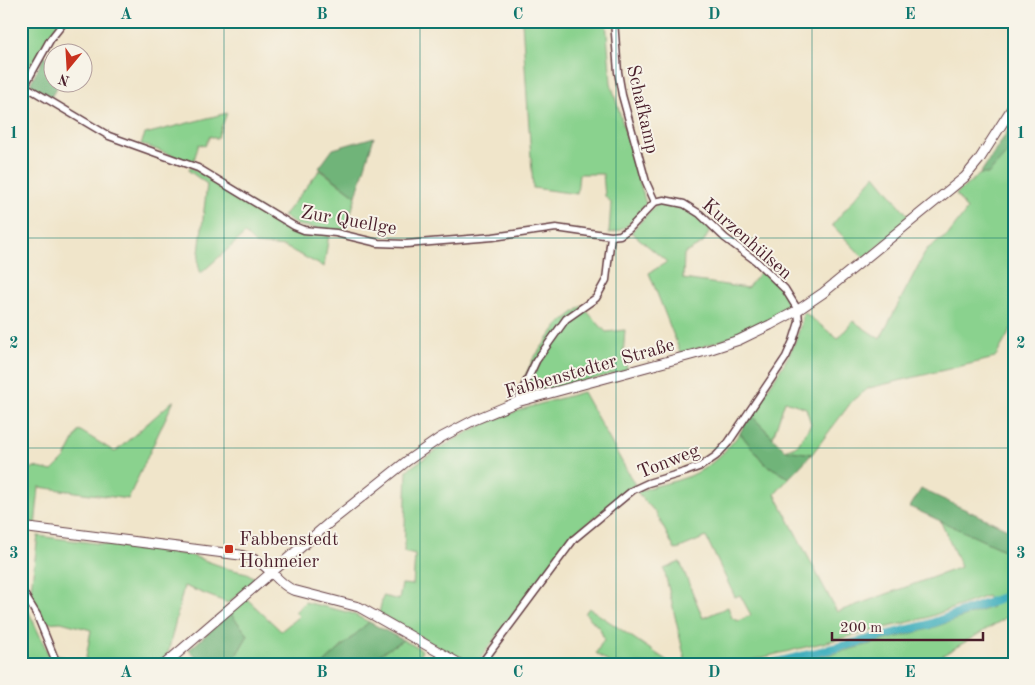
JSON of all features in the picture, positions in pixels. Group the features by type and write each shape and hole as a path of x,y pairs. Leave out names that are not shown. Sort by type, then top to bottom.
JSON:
{"street":[{"path":"23,89 50,40 65,21"},
{"name":"Schafkamp","path":"614,21 618,72 622,95 646,182 654,202"},
{"name":"Zur Quellge","path":"23,89 109,136 198,168 294,226 304,230 336,233 378,243 406,244 493,237 556,228 611,236"},
{"name":"Fabbenstedter Straße","path":"165,664 328,523 406,461 440,438 474,420 517,402 702,352 738,340 798,310 849,273 965,177 1013,110"},
{"name":"Kurzenhülsen","path":"654,202 664,200 684,204 700,214 725,238 756,261 785,288 798,310"},
{"path":"517,402 536,361 566,319 596,298 606,280 611,236 629,229 654,202"},
{"name":"Tonweg","path":"481,664 574,539 633,490 648,483 701,466 716,456 728,443 786,357 800,322 798,310"},
{"path":"21,527 240,555 257,561 286,587 359,607 460,664"},
{"path":"21,589 37,615 57,664"}],"green space":[{"path":"21,21 63,21 49,42 42,42 42,54 32,69 21,58"},
{"path":"522,21 606,21 611,83 646,204 630,223 620,230 609,233 611,203 605,196 603,174 579,174 577,194 533,188"},
{"path":"42,61 42,92 31,85"},
{"path":"43,92 54,92 51,97"},
{"path":"227,113 217,139 210,136 205,146 199,144 193,163 141,144 145,134"},
{"path":"1013,123 1014,146 988,174 980,174"},
{"path":"374,137 356,196 319,168 333,149"},
{"path":"1014,146 1014,324 995,358 869,388 853,400 812,454 785,450 798,445 811,424 806,408 785,401 773,437 750,414 789,354 800,327 803,313 838,339 853,321 880,339 927,249 948,235 967,210 956,194 980,174 988,173"},
{"path":"190,167 293,228 329,234 324,267 285,247 255,244 245,234 200,274 198,262 207,184 189,171"},
{"path":"320,170 356,196 345,233 297,225 283,216"},
{"path":"875,175 911,219 864,258 832,225"},
{"path":"664,202 684,208 711,229 703,243 684,254 683,279 747,288 762,270 783,291 795,309 734,336 681,354 649,273 667,262 631,232 656,205"},
{"path":"582,306 606,332 625,330 623,356 628,370 522,398 517,394 533,359 558,325"},
{"path":"583,392 635,485 573,535 476,664 467,664 379,613 383,596 399,600 402,584 413,585 415,555 404,552 407,470 444,446 495,419"},
{"path":"174,400 128,499 39,487 35,527 21,525 21,475 34,467 52,471 65,458 79,430 115,452"},
{"path":"750,414 785,450 812,454 789,478 764,463 740,433"},
{"path":"740,433 764,463 789,478 775,494 837,612 961,567 940,520 1008,552 1014,548 1014,613 933,661 936,664 792,664 929,629 992,607 987,596 926,618 741,664 686,664 664,569 680,562 703,618 728,607 732,618 738,621 751,615 740,595 735,597 706,537 675,550 656,513 637,492 684,478 705,468 718,458"},
{"path":"921,489 1014,532 1014,548 1008,552 910,507"},
{"path":"38,536 190,555 229,569 247,573 256,579 228,603 184,586 167,657 159,664 60,664 56,655 85,663 91,630 61,622 43,623 30,596"},
{"path":"21,595 53,664 21,664"},
{"path":"247,599 281,631 299,616 295,612 305,602 351,613 369,622 323,664 231,664 248,635 230,613"},
{"path":"589,608 672,664 611,664 596,653 604,639 600,629 585,613"},
{"path":"230,613 248,635 231,664 202,664 189,650"},
{"path":"369,622 403,640 364,664 323,664"},
{"path":"403,640 422,650 417,664 364,664"}],"waterway":[{"path":"770,664 927,625 1005,597 1014,591"}],"place":[{"name":"Fabbenstedt Hohmeier","path":"229,549"}]}
